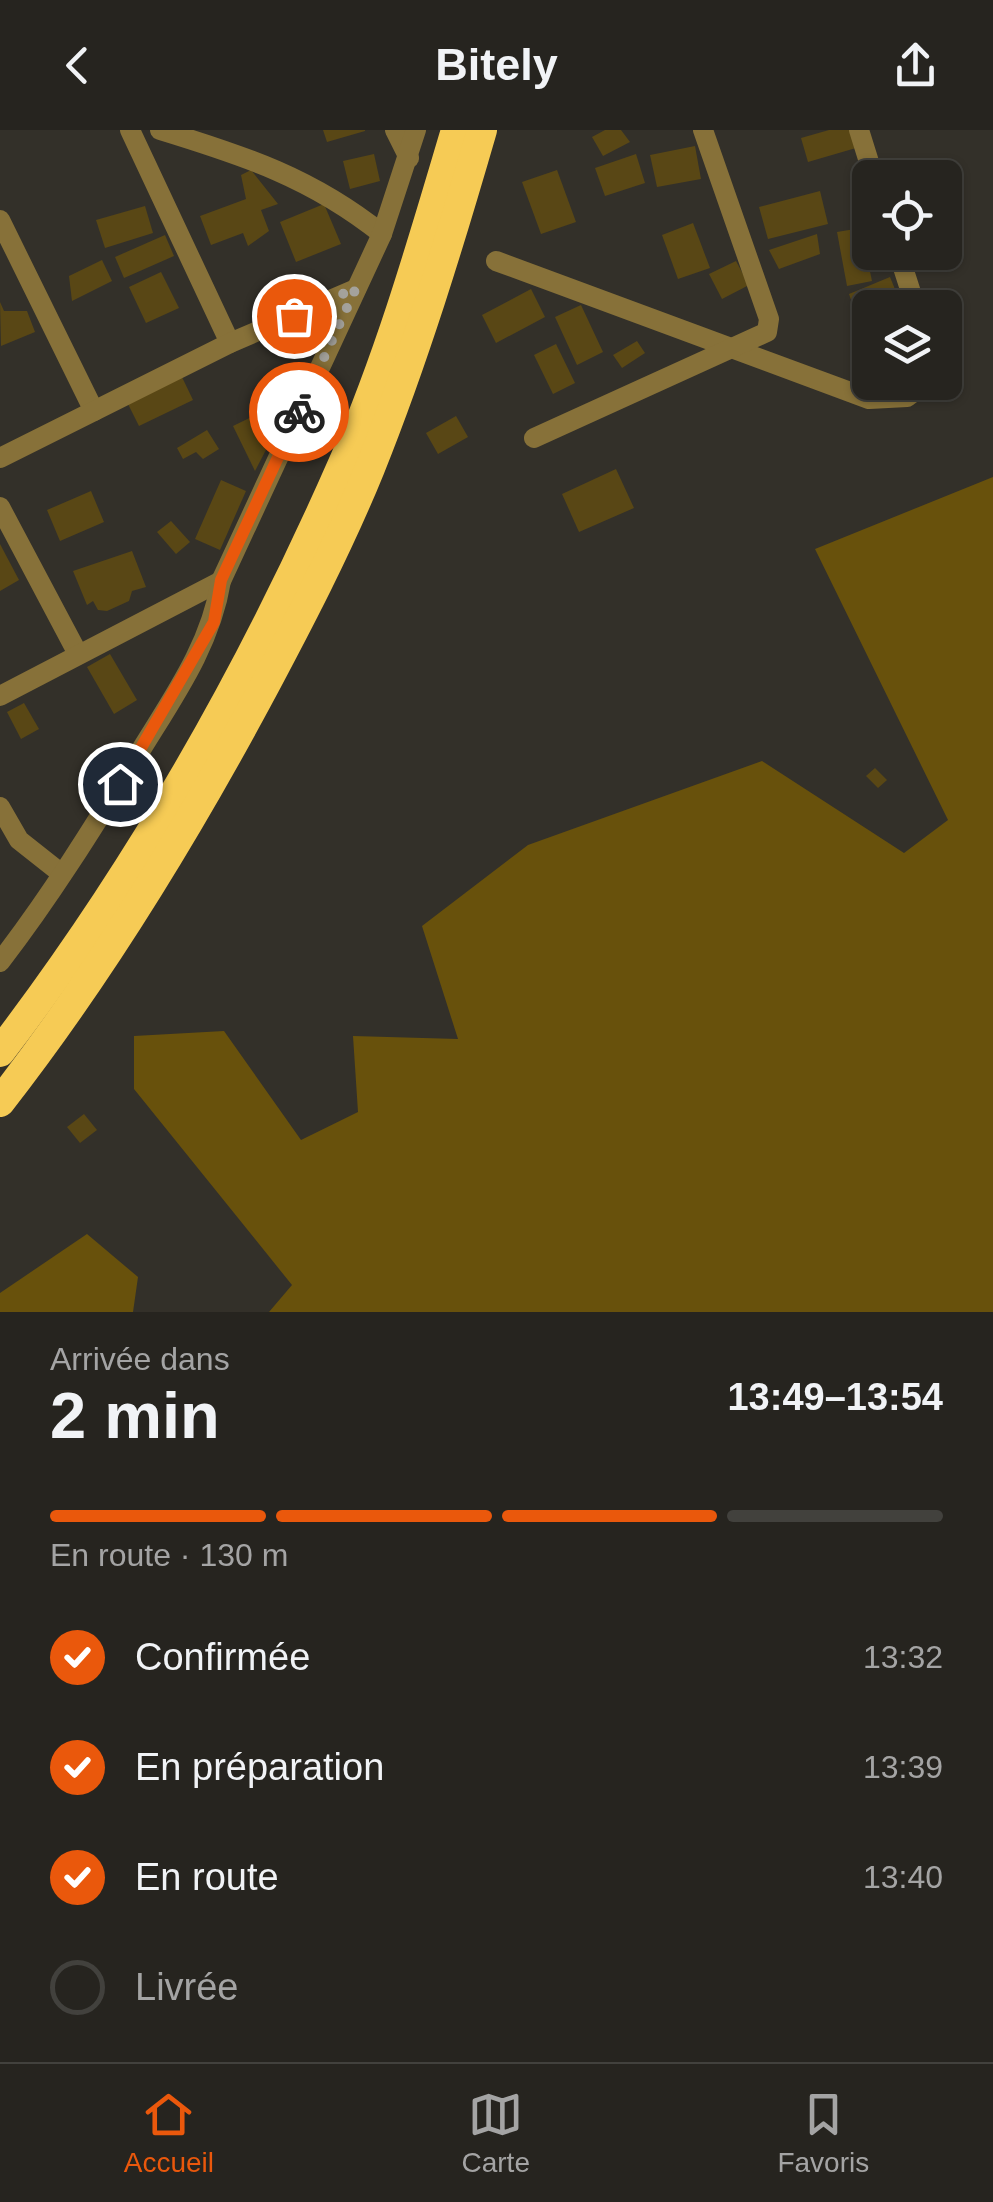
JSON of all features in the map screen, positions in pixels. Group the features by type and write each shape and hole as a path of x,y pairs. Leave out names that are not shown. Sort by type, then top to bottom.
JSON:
{"highway":[{"path":"0,1052 98,944 273,614 345,458 405,296 456,130"},
{"path":"0,1102 98,944 231,747 368,473 398,396 482,130"}],"street":[{"path":"130,130 230,343"},
{"path":"160,130 270,164 340,201 382,234"},
{"path":"395,130 409,158"},
{"path":"0,962 62,874 196,660 214,622 221,580 382,234 416,130"},
{"path":"534,438 767,332 770,319 704,130"},
{"path":"859,130 868,160"},
{"path":"0,220 94,411"},
{"path":"496,261 852,392"},
{"path":"0,458 230,343 356,288"},
{"path":"0,507 78,654"},
{"path":"0,696 221,580"},
{"path":"0,806 19,840 62,874"}],"shaded area":[{"path":"993,477 993,1312 269,1312 292,1285 134,1089 134,1036 224,1031 301,1140 358,1112 353,1036 458,1039 422,926 528,845 762,761 904,853 948,820 815,549"},
{"path":"87,1234 138,1277 133,1312 0,1312 0,1293"}],"building":[{"path":"323,130 365,130 365,131 327,142"},
{"path":"605,130 621,130 630,142 603,156 592,137"},
{"path":"829,130 850,130 856,148 808,162 801,138"},
{"path":"695,146 701,179 657,187 650,155"},
{"path":"374,154 380,181 350,189 343,161"},
{"path":"636,154 645,183 605,196 595,168"},
{"path":"251,170 278,204 261,210 269,231 248,246 243,233 211,245 200,216 246,199 241,175"},
{"path":"557,170 576,222 541,234 522,182"},
{"path":"820,191 828,224 768,239 759,207"},
{"path":"324,204 341,244 296,262 280,222"},
{"path":"145,206 153,233 105,248 96,220"},
{"path":"693,223 710,268 678,279 662,235"},
{"path":"852,230 852,270 870,270 872,281 847,286 837,232"},
{"path":"817,234 820,254 779,269 769,250"},
{"path":"165,235 174,256 124,278 115,257"},
{"path":"102,260 112,281 72,301 69,276"},
{"path":"736,261 749,285 722,299 709,274"},
{"path":"161,272 179,308 146,323 129,287"},
{"path":"890,277 895,290 859,290"},
{"path":"531,289 545,317 496,343 482,315"},
{"path":"0,302 4,311 27,311 35,332 1,346"},
{"path":"581,305 603,352 577,365 555,317"},
{"path":"637,341 645,353 622,368 613,355"},
{"path":"556,344 575,383 553,394 534,355"},
{"path":"181,375 193,400 139,426 127,402"},
{"path":"272,407 280,423 255,471 233,426"},
{"path":"456,416 468,437 438,454 426,433"},
{"path":"207,430 219,449 203,459 196,452 183,459 177,448"},
{"path":"616,469 634,508 579,532 562,494"},
{"path":"221,480 246,491 220,550 195,539"},
{"path":"91,491 104,522 60,541 47,510"},
{"path":"171,521 190,542 176,554 157,532"},
{"path":"0,544 19,580 0,591"},
{"path":"132,551 146,587 132,591 129,601 107,611 98,610 93,601 87,605 73,571"},
{"path":"110,654 137,700 114,714 87,667"},
{"path":"24,703 39,729 21,739 7,712"},
{"path":"875,768 887,780 878,788 866,776"},
{"path":"84,1114 97,1130 80,1143 67,1127"}],"way so far":[{"path":"294,316 356,288 299,412"}],"route":[{"path":"120,784 196,660 214,622 221,580 299,412"}]}
